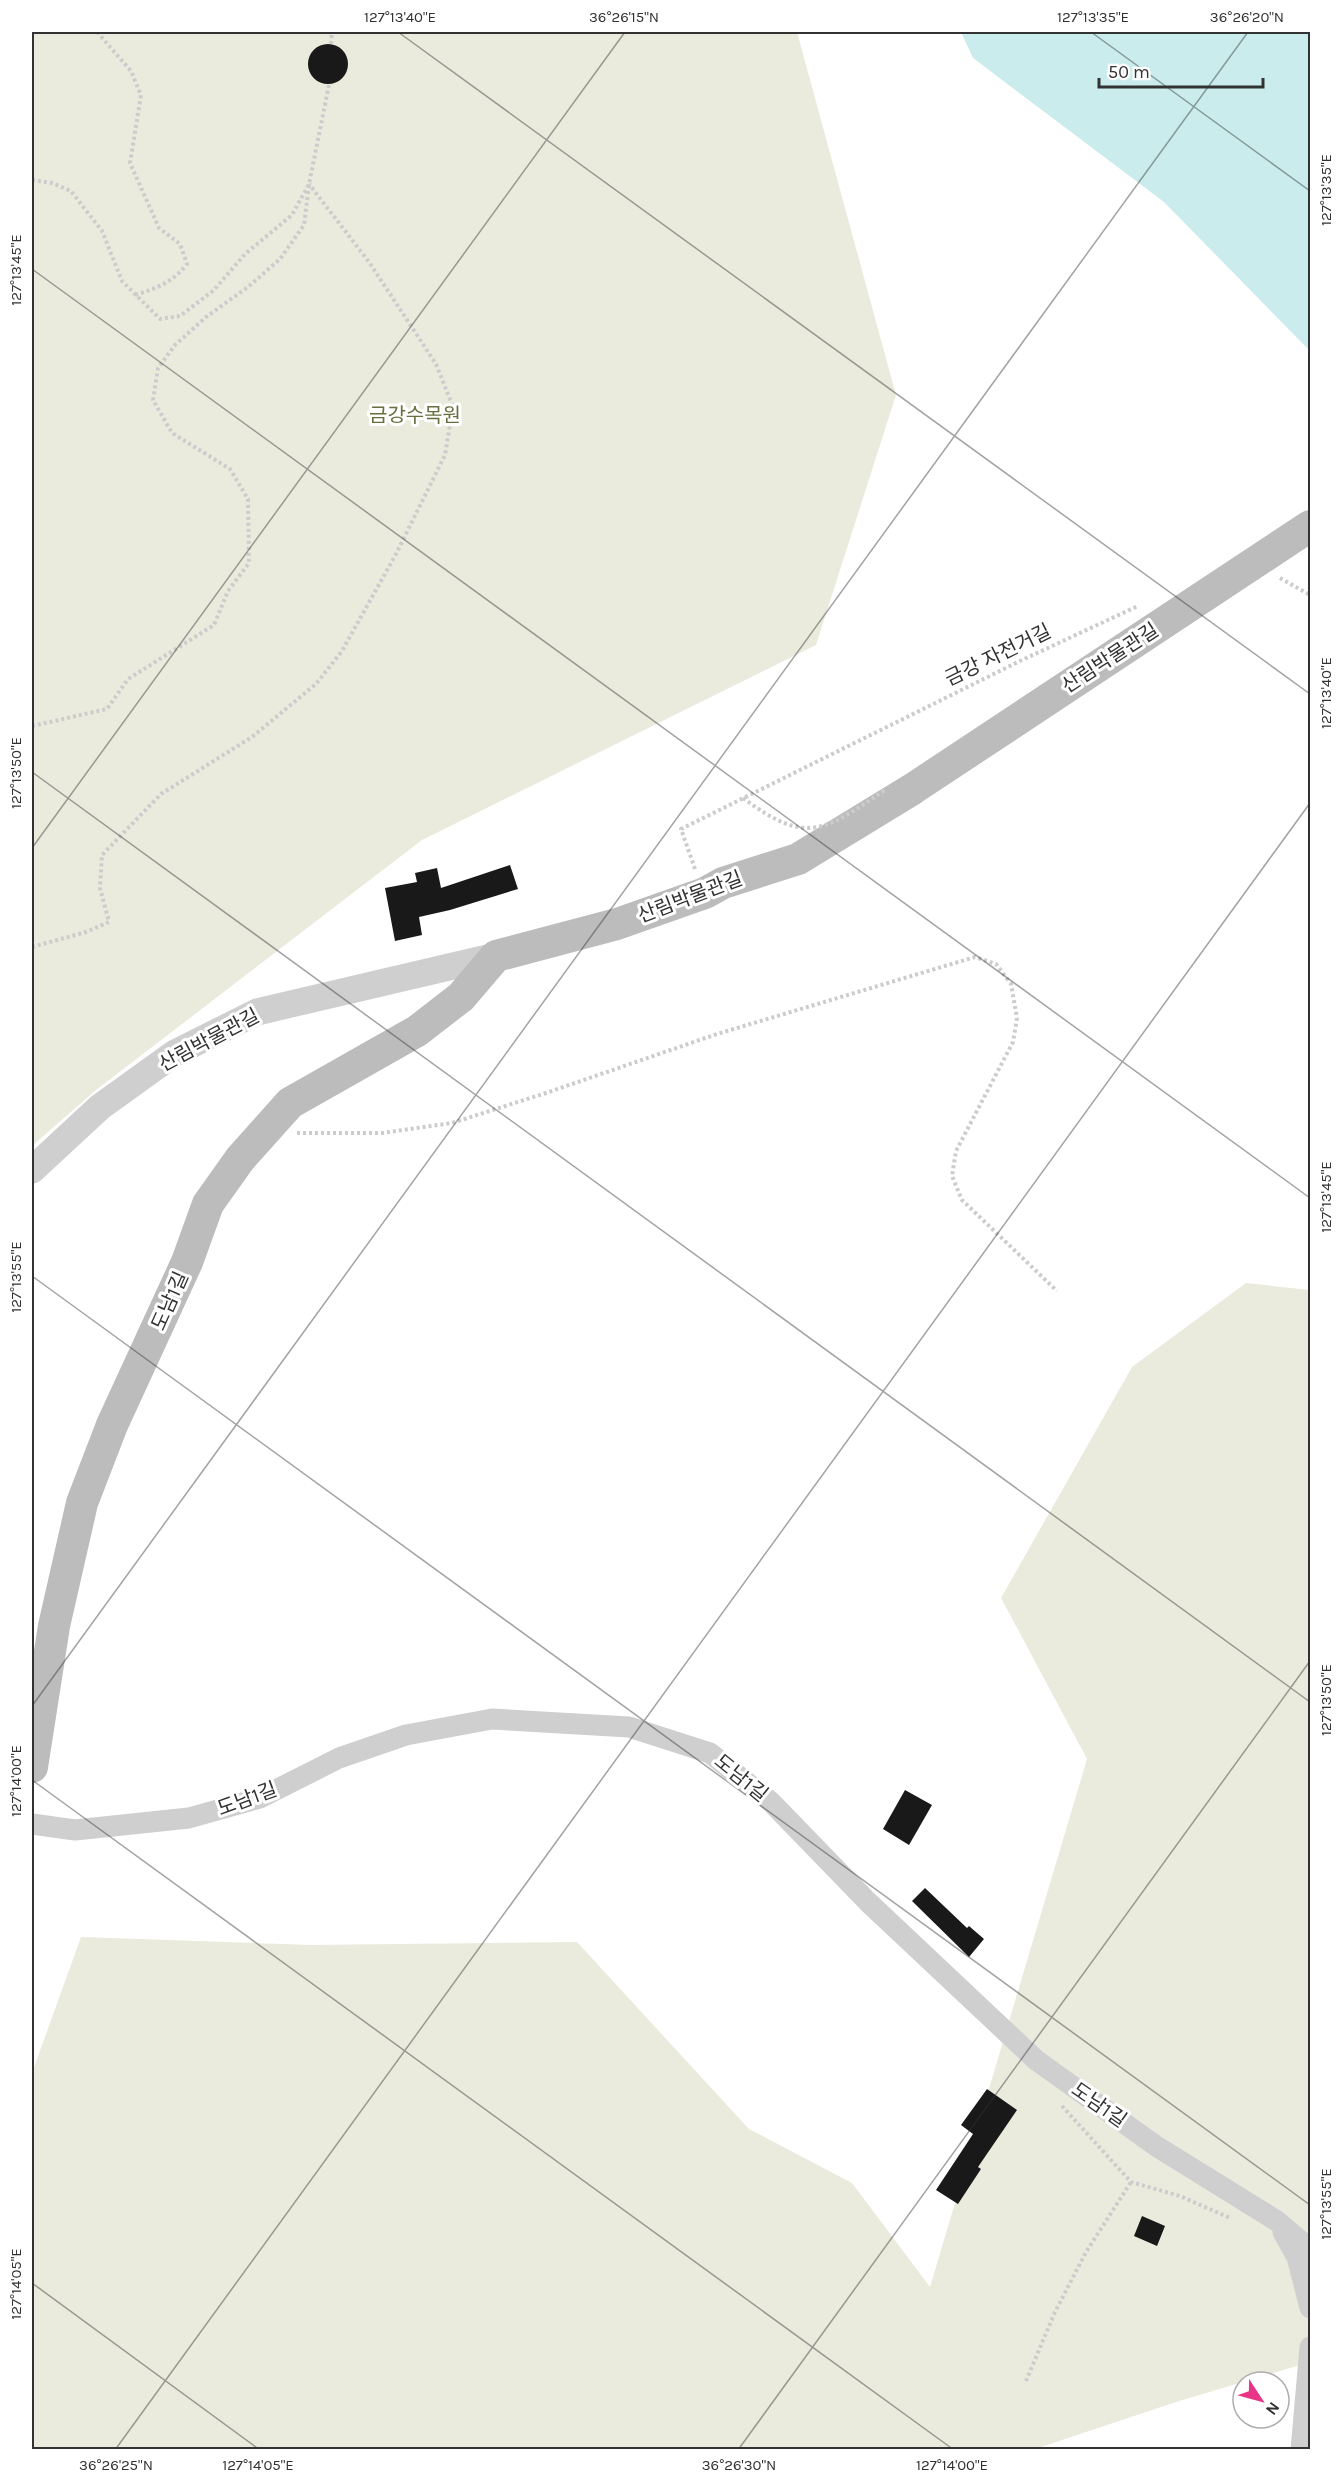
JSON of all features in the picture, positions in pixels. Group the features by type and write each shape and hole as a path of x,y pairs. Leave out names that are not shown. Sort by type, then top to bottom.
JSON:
{"main road":[{"name":"산림박물관길","path":"496,956 617,924 705,893 723,883 798,859 911,790 1311,526"},
{"name":"도남1길","path":"32,1767 54,1626 82,1503 112,1425 187,1262 208,1204 240,1159 290,1103 417,1032 461,997 496,956"}],"street":[{"name":"산림박물관길","path":"32,1170 100,1107 174,1053 257,1012 496,956"},
{"name":"도남1길","path":"32,1824 75,1830 189,1818 260,1798 339,1758 406,1735 492,1719 629,1727 710,1753 771,1802 876,1910 1036,2060 1156,2146 1277,2221 1311,2249"},
{"path":"1277,2221 1297,2257 1311,2308"},
{"path":"1301,2450 1311,2347"}],"path":[{"path":"97,32 131,72 141,95 130,163 159,228 180,244 187,264 177,277 157,288 135,295"},
{"path":"331,44 332,32"},
{"path":"32,726 107,709 128,679 214,625 228,591 249,563 248,499 230,469 172,433 153,400 158,368 175,345 206,317 248,287 280,259 304,225 309,184 329,85"},
{"path":"32,180 52,183 71,191 102,231 122,281 160,319 180,315 214,290 245,254 292,215 309,184"},
{"path":"32,947 86,932 109,922 100,888 102,855 161,794 252,737 316,684 342,651 396,554 446,455 453,407 436,364 369,262 309,184"},
{"path":"1272,576 1311,595"},
{"name":"금강 자전거길","path":"697,873 681,829 1022,660 1141,605"},
{"path":"264,1133 382,1133 452,1123 717,1034 975,957 996,964 1011,984 1017,1018 1013,1042 956,1151 952,1176 962,1200 1057,1291"},
{"path":"1026,2381 1055,2312 1086,2252 1131,2182"}],"green space":[{"name":"금강수목원","path":"32,32 797,32 896,395 816,645 422,840 96,1090 32,1146"},
{"path":"1246,1283 1310,1290 1310,2362 1283,2370 1231,2370 1231,2386 1035,2449 32,2449 32,2073 81,1937 311,1945 577,1942 749,2129 852,2183 930,2287 1087,1759 1001,1598 1132,1367"}],"water":[{"path":"961,32 1310,32 1310,351 1164,202 973,58"}],"building":[{"path":"328,44 336,45 342,50 347,56 347,72 342,78 336,83 328,84 320,83 314,78 309,72 308,64 309,56 314,50 320,45"},
{"path":"510,865 518,889 419,917 422,935 395,941 385,888 417,882 415,873 437,868 441,888"},
{"path":"905,1790 932,1805 909,1845 883,1829"},
{"path":"925,1888 967,1928 969,1926 984,1939 969,1957 912,1901"},
{"path":"987,2089 1017,2110 978,2167 981,2169 958,2204 936,2190 973,2134 961,2125"},
{"path":"1142,2216 1165,2226 1157,2246 1134,2236"}]}
